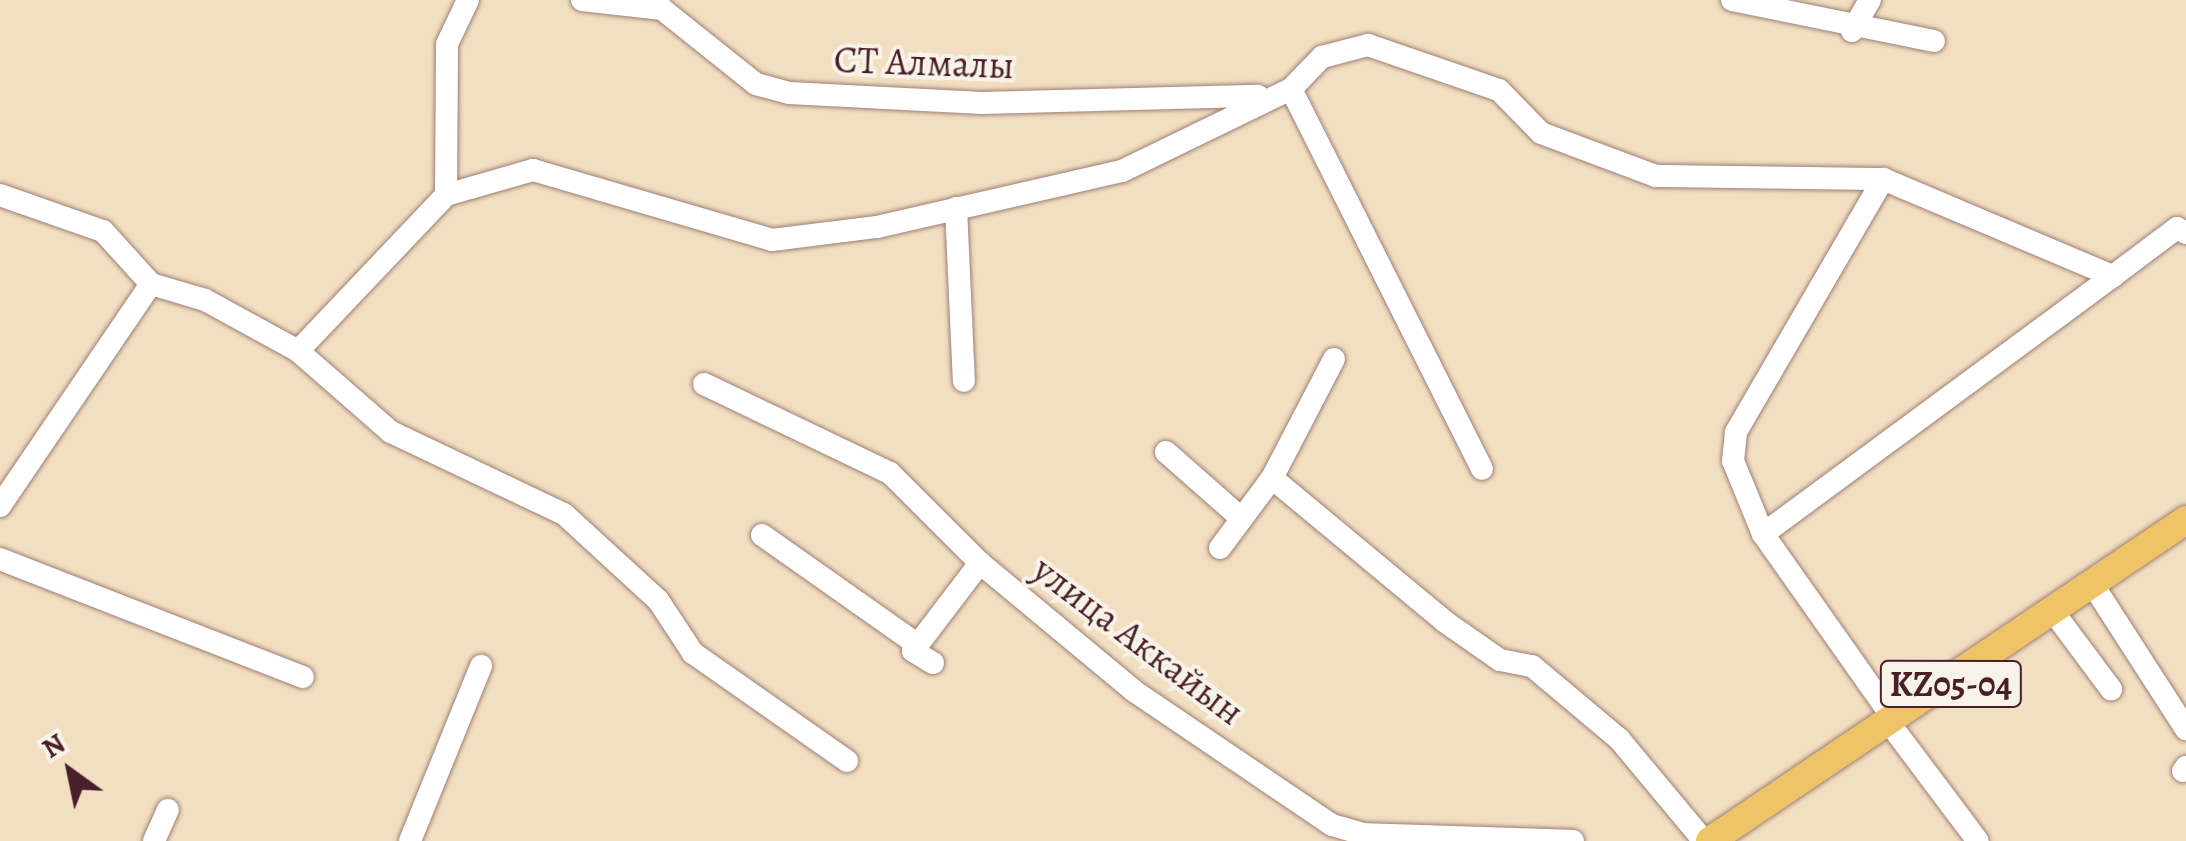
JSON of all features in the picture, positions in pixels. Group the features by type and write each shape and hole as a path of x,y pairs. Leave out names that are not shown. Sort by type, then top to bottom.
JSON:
{"main road":[{"name":"KZ05-04","path":"1708,841 2095,588 2186,520"}],"street":[{"path":"446,195 447,44 468,0"},
{"name":"СТ Алмалы","path":"582,0 662,8 756,84 789,93 1240,101 1291,89"},
{"path":"1732,0 1852,31 1934,41"},
{"path":"1852,31 1870,0"},
{"path":"298,350 446,195 533,170 772,240 956,208 1122,172 1291,89 1322,56 1368,45 1499,90 1540,133 1656,176 1883,179 2113,276"},
{"path":"1291,89 1482,469"},
{"path":"1883,179 1736,432 1733,461 1763,534 1978,841"},
{"path":"0,194 103,230 151,284 205,300 298,350 392,432 564,514 658,600 693,653 847,761"},
{"path":"956,208 964,381"},
{"path":"1763,534 2178,228 2186,232"},
{"path":"0,506 151,284"},
{"path":"1220,548 1272,478 1334,358"},
{"name":"улица Аккайын","path":"704,384 840,441 890,473 980,562 1134,691 1332,825 1363,834 1573,841"},
{"path":"1166,452 1242,518"},
{"path":"1272,478 1444,621 1500,660 1532,666 1619,739 1708,841"},
{"path":"762,534 926,654 980,562"},
{"path":"0,558 303,676"},
{"path":"2095,588 2186,729"},
{"path":"2056,614 2112,689"},
{"path":"410,841 482,666"},
{"path":"154,841 168,810"}]}
